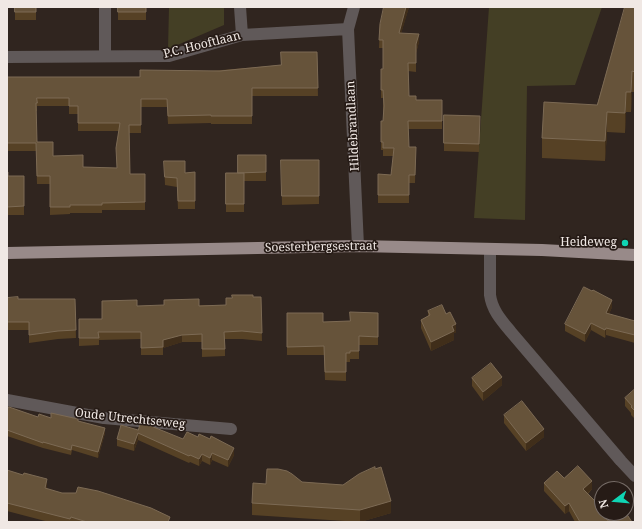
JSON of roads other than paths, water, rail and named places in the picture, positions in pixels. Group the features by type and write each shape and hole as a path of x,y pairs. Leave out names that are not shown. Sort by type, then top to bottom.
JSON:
{"main road":[{"name":"Soesterbergsestraat","path":"7,253 358,246 542,250 635,255"}],"street":[{"path":"105,7 105,56"},
{"path":"240,7 242,35"},
{"name":"Hildebrandlaan","path":"354,7 348,29 358,246"},
{"name":"P.C. Hooftlaan","path":"7,56 169,56 242,35 348,29"},
{"path":"490,249 490,295 494,309 510,332 616,456 635,476"},
{"name":"Oude Utrechtseweg","path":"7,400 104,418 231,429"}],"place":[{"name":"Heideweg","path":"625,243"}]}
